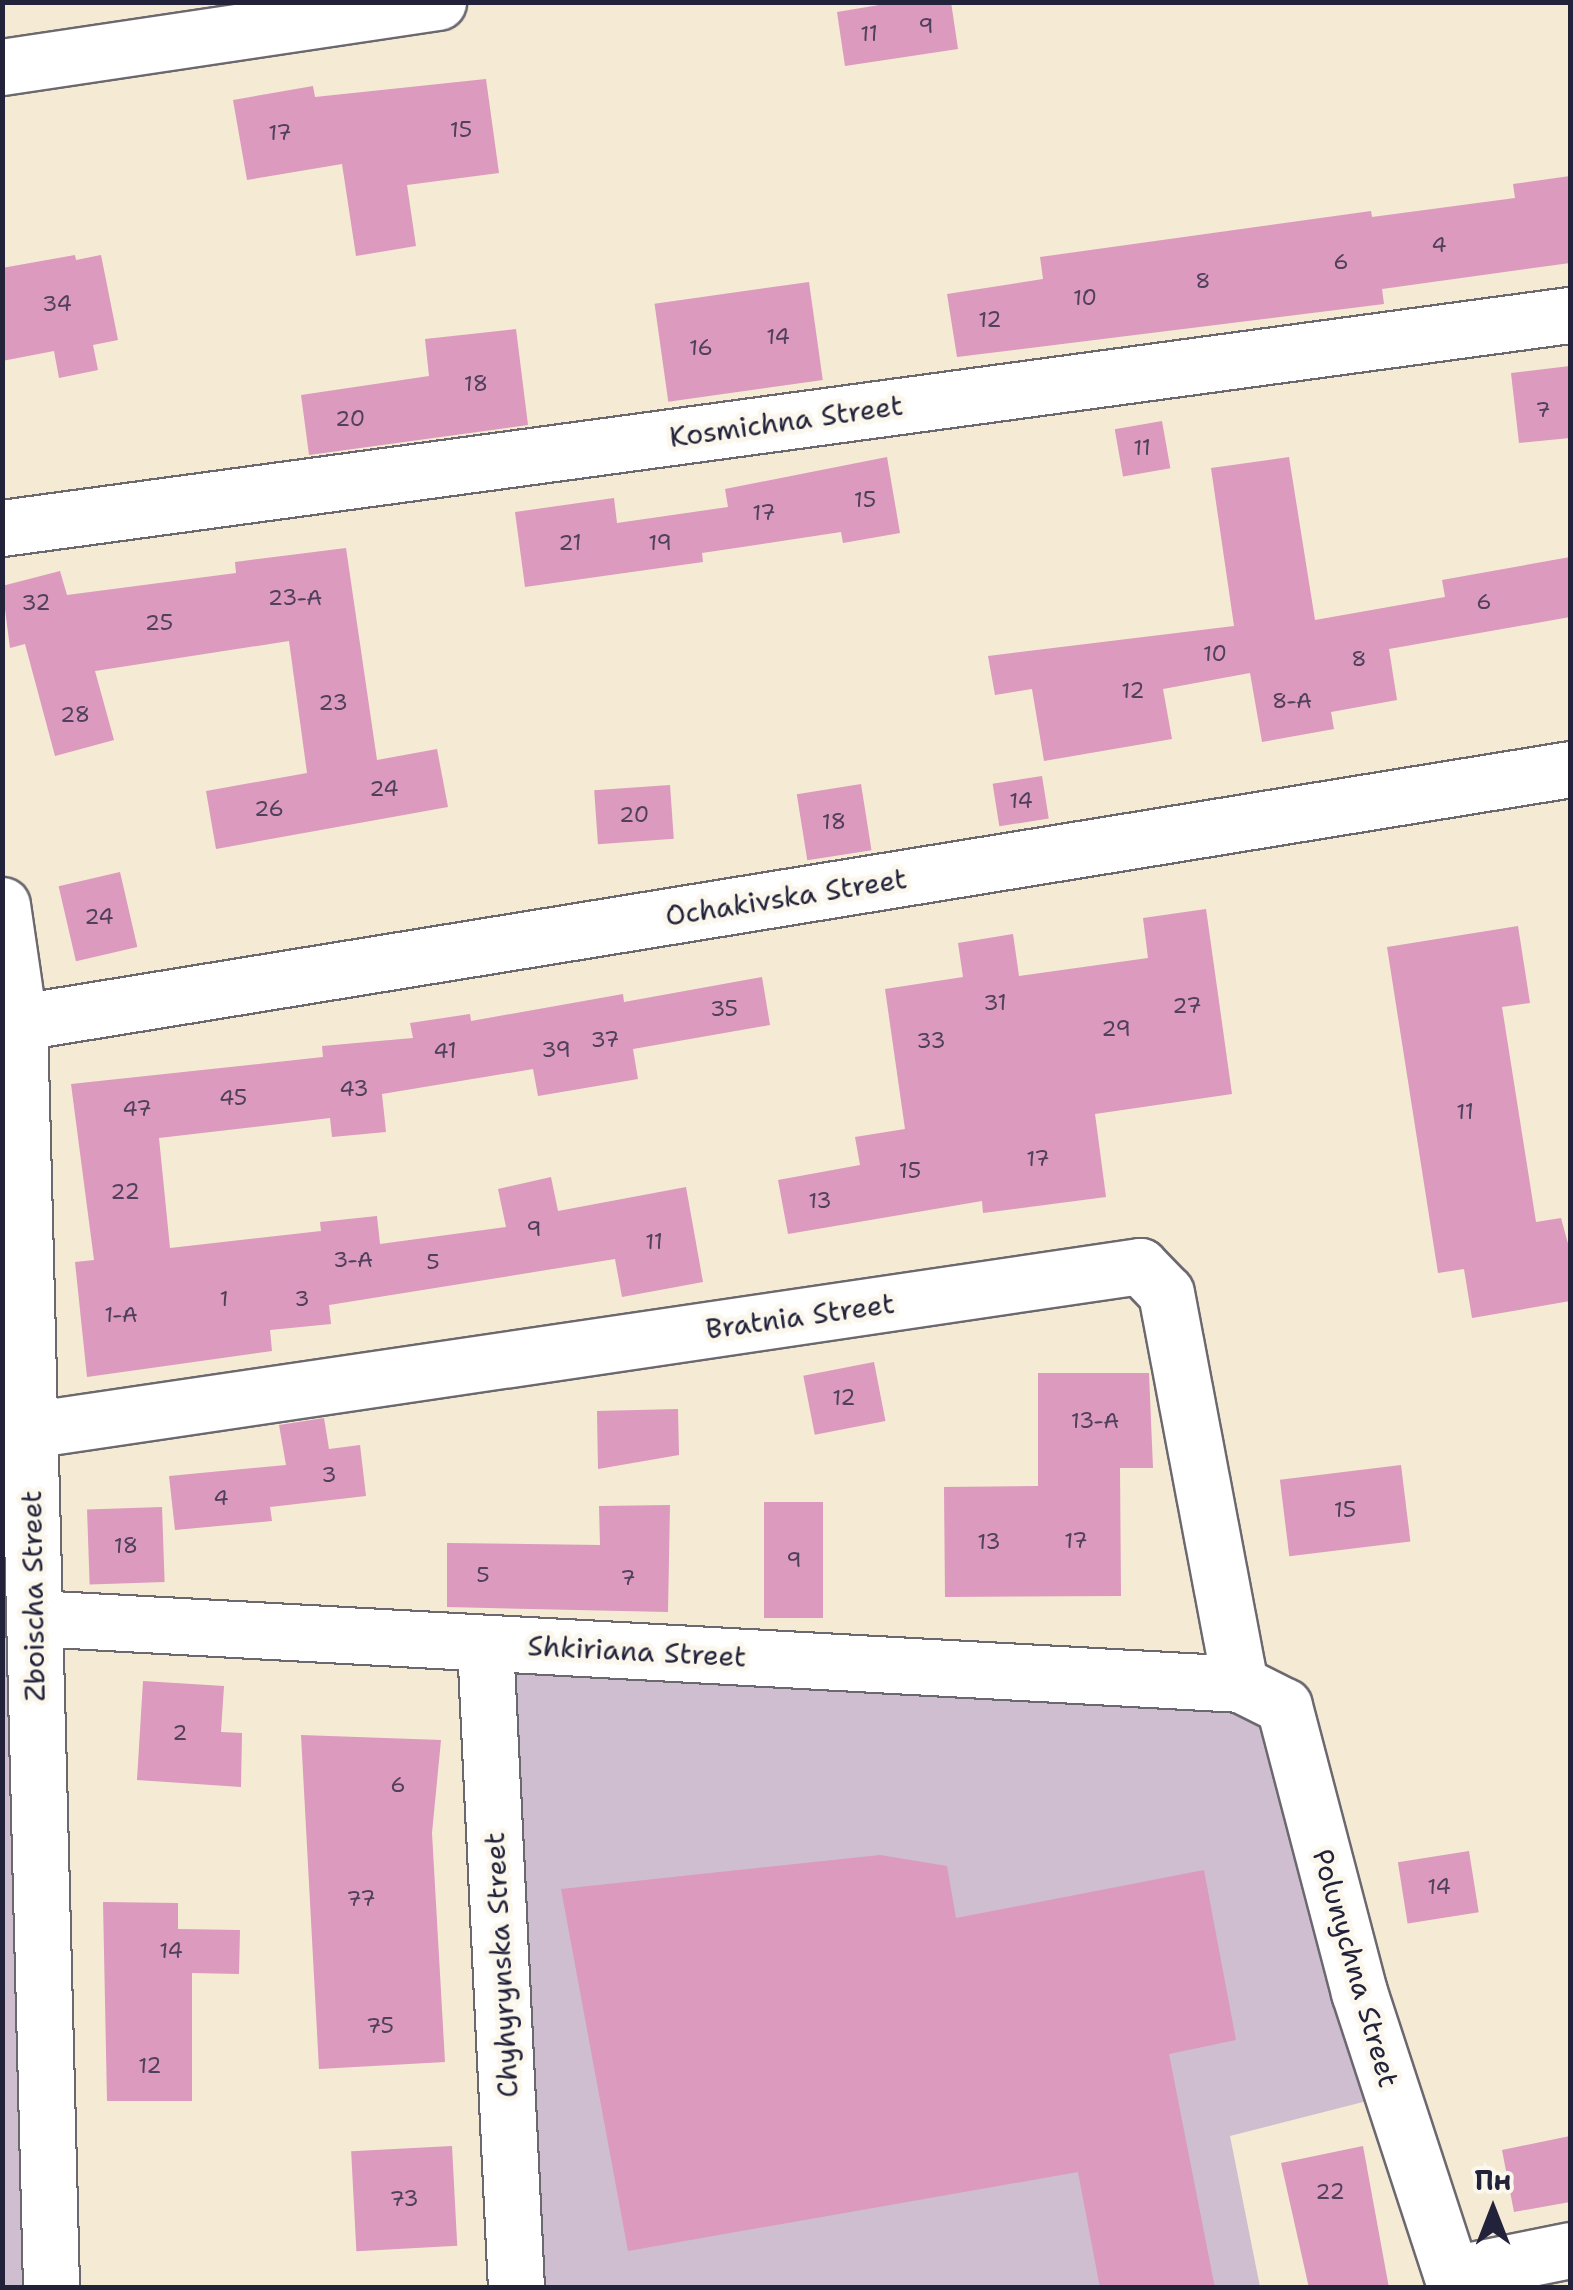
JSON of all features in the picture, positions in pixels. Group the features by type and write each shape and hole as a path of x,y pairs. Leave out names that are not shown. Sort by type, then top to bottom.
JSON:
{"street":[{"path":"2,67 438,2"},
{"name":"Kosmichna Street","path":"2,528 1570,314"},
{"name":"Ochakivska Street","path":"11,1023 1570,770"},
{"name":"Zboischa Street","path":"2,905 29,1430 51,2288"},
{"name":"Bratnia Street","path":"29,1430 1140,1266 1166,1293 1240,1684"},
{"name":"Shkiriana Street","path":"34,1618 1240,1684"},
{"name":"Chyhyrynska Street","path":"485,1643 516,2288"},
{"name":"Polunychna Street","path":"1240,1684 1284,1706 1358,1992 1454,2281 1570,2250"}],"shaded area":[{"path":"2,1381 24,2288 2,2287"},
{"path":"511,1670 1257,1709 1367,2101 1230,2136 1260,2287 541,2287"}],"building":[{"path":"897,2 951,2 958,49 845,66 837,12"},
{"path":"486,79 499,173 407,185 416,246 356,256 342,164 247,180 233,100 313,86 315,97"},
{"path":"1570,176 1570,263 1382,289 1384,304 957,357 947,294 1043,279 1040,257 1371,211 1372,217 1515,198 1513,184"},
{"path":"75,255 76,260 101,255 118,340 93,345 98,370 59,378 54,351 2,361 2,268"},
{"path":"809,282 823,380 668,402 655,304"},
{"path":"516,329 528,425 309,455 301,395 429,376 425,339"},
{"path":"1570,366 1570,438 1519,443 1511,373"},
{"path":"1162,421 1170,468 1123,477 1115,429"},
{"path":"887,457 900,533 843,543 841,532 702,553 703,562 525,587 515,512 614,498 617,523 728,507 725,489"},
{"path":"1289,457 1315,620 1445,597 1442,580 1570,557 1570,617 1389,649 1397,700 1331,712 1334,729 1262,742 1250,673 1163,689 1172,739 1044,761 1032,689 995,695 988,656 1234,626 1211,468"},
{"path":"346,548 377,760 437,749 448,807 216,849 206,791 307,773 289,641 95,671 114,740 55,756 25,644 10,648 2,586 60,571 67,595 236,573 235,562"},
{"path":"1042,776 1049,818 999,826 993,784"},
{"path":"861,784 871,850 807,860 797,794"},
{"path":"670,785 674,839 598,844 594,790"},
{"path":"120,872 137,947 76,961 59,886"},
{"path":"1206,909 1232,1094 1095,1114 1106,1197 983,1213 982,1201 788,1234 778,1180 860,1165 855,1137 905,1129 885,989 963,977 958,943 1013,934 1019,976 1148,958 1143,918"},
{"path":"1518,926 1530,1003 1502,1007 1536,1222 1561,1218 1570,1251 1570,1301 1472,1318 1464,1269 1438,1273 1387,947"},
{"path":"762,977 770,1025 633,1049 638,1079 538,1096 533,1069 382,1094 386,1132 332,1137 330,1118 159,1138 170,1248 321,1231 320,1222 377,1216 380,1244 506,1227 498,1189 551,1177 558,1211 686,1187 703,1282 622,1297 615,1259 329,1305 331,1324 270,1330 272,1351 87,1377 75,1262 94,1260 71,1084 323,1057 322,1046 413,1038 410,1023 470,1014 471,1021 623,994 624,1002"},
{"path":"874,1362 885,1421 815,1435 803,1376"},
{"path":"1038,1373 1149,1373 1153,1468 1120,1468 1121,1596 945,1597 944,1487 1038,1486"},
{"path":"678,1409 679,1455 598,1469 597,1411"},
{"path":"324,1418 329,1449 360,1445 366,1496 270,1507 272,1521 175,1530 169,1476 286,1465 279,1425"},
{"path":"1401,1465 1410,1541 1289,1556 1280,1480"},
{"path":"764,1502 823,1502 823,1618 764,1618"},
{"path":"670,1505 668,1612 447,1607 447,1543 600,1545 599,1506"},
{"path":"162,1507 165,1582 90,1585 87,1510"},
{"path":"143,1681 224,1686 221,1732 242,1733 241,1787 137,1780"},
{"path":"301,1735 441,1740 432,1833 445,2062 319,2069"},
{"path":"1469,1851 1479,1912 1408,1923 1398,1862"},
{"path":"880,1855 947,1866 956,1918 1204,1870 1236,2040 1169,2054 1215,2288 1100,2288 1078,2172 628,2251 561,1889"},
{"path":"103,1902 178,1903 178,1929 240,1930 239,1974 192,1973 192,2101 107,2101"},
{"path":"1570,2136 1570,2202 1514,2212 1502,2150"},
{"path":"452,2146 457,2246 356,2251 351,2151"},
{"path":"1363,2146 1389,2288 1309,2288 1281,2163"}]}
